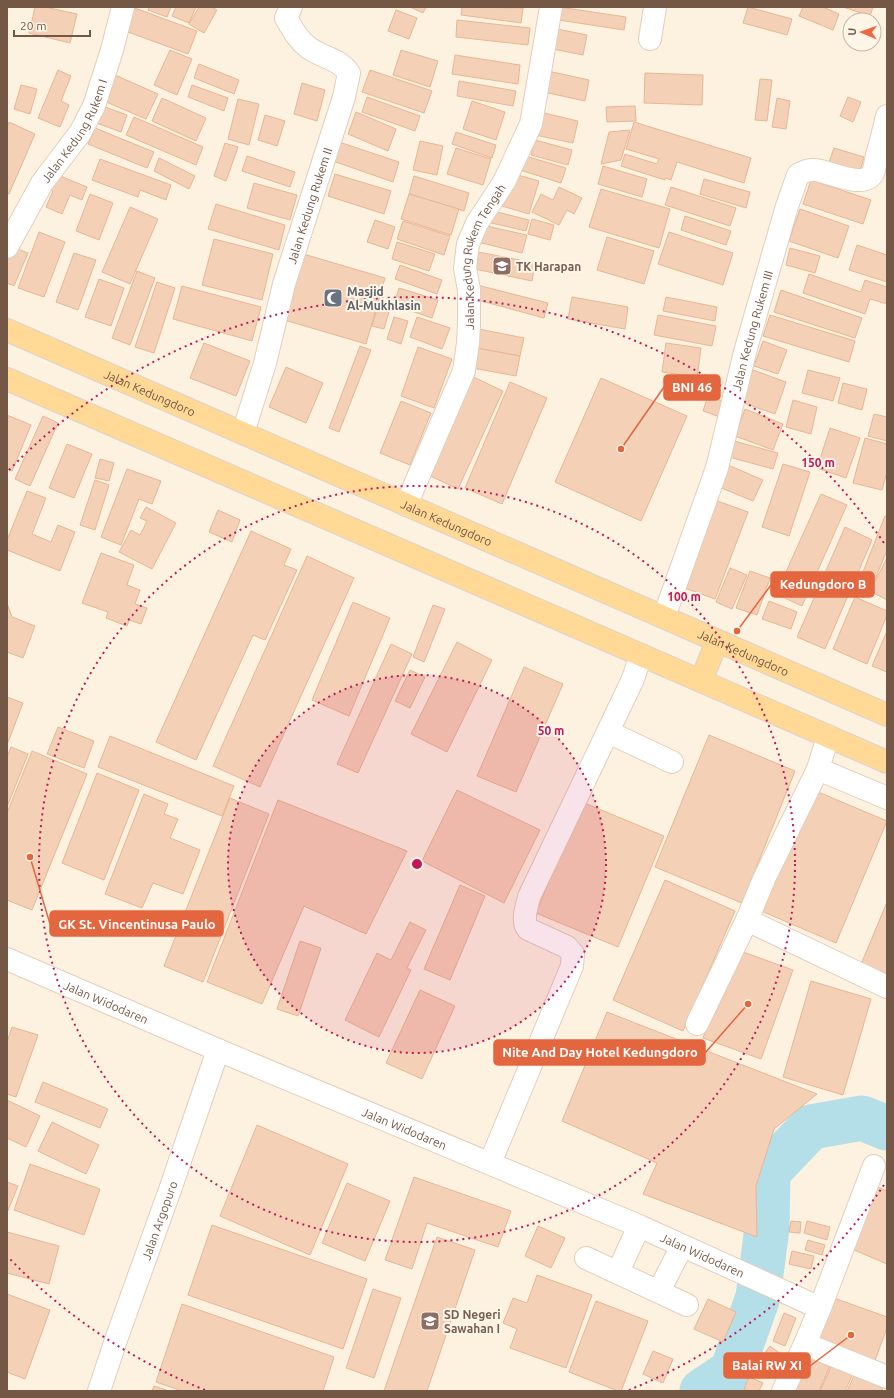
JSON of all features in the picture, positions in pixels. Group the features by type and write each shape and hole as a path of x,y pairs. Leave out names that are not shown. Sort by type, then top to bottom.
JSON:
{"main road":[{"name":"Jalan Kedungdoro","path":"7,330 887,715"},
{"path":"7,379 887,762"},
{"path":"701,681 717,641"}],"street":[{"name":"Jalan Kedung Rukem I","path":"7,247 42,183 80,133 94,106 112,50 122,7"},
{"name":"Jalan Kedung Rukem II","path":"243,433 265,363 284,284 344,97 349,73 344,65 309,49 296,37 286,18 291,7"},
{"name":"Jalan Kedung Rukem Tengah","path":"406,505 464,371 469,324 469,290 466,268 468,244 477,223 504,182 531,124 551,7"},
{"path":"650,39 655,7"},
{"name":"Jalan Kedung Rukem III","path":"664,617 717,468 747,344 787,206 798,175 805,171 814,169 842,178 858,180 868,178 872,174 887,116"},
{"path":"490,1163 572,966 573,954 567,947 528,929 524,925 524,918 529,897 633,679 641,655"},
{"path":"608,732 672,762"},
{"path":"697,1024 747,920 764,879 818,769 828,736"},
{"path":"818,769 887,798"},
{"path":"747,920 887,988"},
{"name":"Jalan Widodaren","path":"7,959 218,1050 639,1226 810,1304"},
{"name":"Jalan Argopuro","path":"99,1391 218,1050"},
{"path":"783,1391 805,1344 810,1304 874,1166"},
{"path":"618,1272 639,1226"},
{"path":"659,1291 682,1246"},
{"path":"586,1258 687,1304"},
{"path":"805,1344 887,1377"}],"building":[{"path":"35,7 45,7 77,14 70,43 29,33"},
{"path":"132,7 197,31 188,54 120,29"},
{"path":"149,7 171,7 167,17 148,10"},
{"path":"176,7 196,7 189,23 172,16"},
{"path":"199,7 211,7 217,10 204,33 189,24"},
{"path":"410,7 426,7 423,13"},
{"path":"462,7 523,8 521,23 461,15"},
{"path":"559,7 626,17 624,30 552,19"},
{"path":"748,7 792,19 787,35 743,23"},
{"path":"803,7 823,7 839,14 833,30 799,16"},
{"path":"843,7 873,7 871,12 858,12"},
{"path":"396,10 417,18 409,39 388,31"},
{"path":"457,20 530,28 528,45 456,37"},
{"path":"552,28 587,35 583,55 548,48"},
{"path":"170,50 192,59 177,95 154,85"},
{"path":"401,50 438,61 430,87 393,75"},
{"path":"455,55 520,65 518,84 452,74"},
{"path":"199,64 239,80 234,94 194,78"},
{"path":"58,70 71,76 61,101 69,105 60,127 38,118"},
{"path":"370,70 432,91 424,113 362,92"},
{"path":"543,70 589,80 585,101 539,91"},
{"path":"645,73 703,75 702,105 644,103"},
{"path":"115,75 158,94 146,119 104,101"},
{"path":"760,79 772,80 767,121 755,120"},
{"path":"459,81 516,91 513,106 457,96"},
{"path":"302,83 325,90 317,121 294,114"},
{"path":"21,85 37,89 30,114 14,109"},
{"path":"192,85 228,98 224,111 188,97"},
{"path":"367,97 420,116 415,131 362,112"},
{"path":"848,97 861,102 853,122 840,116"},
{"path":"162,98 206,118 196,141 152,121"},
{"path":"777,98 790,101 786,129 772,127"},
{"path":"238,99 259,104 249,145 228,139"},
{"path":"472,101 505,112 496,140 463,129"},
{"path":"97,104 127,115 121,132 91,121"},
{"path":"635,106 636,121 607,122 606,107"},
{"path":"356,112 396,129 388,151 348,134"},
{"path":"540,112 578,121 573,143 535,135"},
{"path":"265,115 285,121 277,146 258,140"},
{"path":"134,117 203,147 196,165 126,135"},
{"path":"9,122 35,134 9,194 7,194 7,127"},
{"path":"634,122 751,158 744,183 677,162 671,180 665,178 665,180 621,166 625,154 657,164 659,159 626,149"},
{"path":"95,128 154,152 147,168 88,144"},
{"path":"630,130 621,160 601,164 609,132"},
{"path":"456,132 496,145 492,158 452,144"},
{"path":"535,140 572,150 568,165 531,155"},
{"path":"420,141 443,146 437,175 413,170"},
{"path":"339,142 399,162 393,182 333,161"},
{"path":"225,143 238,147 226,181 214,176"},
{"path":"456,148 491,159 483,185 447,174"},
{"path":"834,148 864,157 859,175 828,165"},
{"path":"522,155 566,168 561,183 517,169"},
{"path":"247,156 295,172 290,187 242,171"},
{"path":"159,158 195,176 189,189 154,171"},
{"path":"100,159 171,185 166,200 140,190 138,197 92,180"},
{"path":"603,166 647,179 642,197 598,184"},
{"path":"53,173 87,187 82,200 70,195 62,214 46,207 53,191 47,189"},
{"path":"511,173 539,181 529,214 502,206"},
{"path":"335,174 391,191 384,214 328,196"},
{"path":"414,176 469,193 464,211 409,194"},
{"path":"704,179 750,192 746,208 700,194"},
{"path":"811,180 871,200 863,224 803,204"},
{"path":"254,183 297,195 290,220 247,208"},
{"path":"559,187 582,198 574,214 567,210 559,225 532,212 541,194 553,200"},
{"path":"671,187 736,208 730,226 665,205"},
{"path":"601,189 670,209 659,248 589,227"},
{"path":"90,194 113,203 99,240 76,231"},
{"path":"409,194 459,209 451,235 401,219"},
{"path":"216,204 285,225 279,250 208,229"},
{"path":"130,207 158,219 130,284 102,272"},
{"path":"800,209 849,226 838,258 789,241"},
{"path":"489,210 529,220 526,231 487,222"},
{"path":"685,216 731,231 726,245 681,230"},
{"path":"532,219 554,225 550,240 528,234"},
{"path":"375,220 395,227 388,249 367,242"},
{"path":"403,221 450,236 444,255 397,239"},
{"path":"482,225 527,235 522,253 478,242"},
{"path":"39,232 65,242 44,297 18,288"},
{"path":"669,232 733,253 723,285 658,264"},
{"path":"607,237 654,251 644,284 597,270"},
{"path":"214,239 273,254 262,300 202,285"},
{"path":"397,242 435,254 429,271 392,259"},
{"path":"857,245 887,255 887,282 849,270"},
{"path":"10,246 28,253 14,286 7,283 7,255"},
{"path":"790,248 820,256 815,273 786,265"},
{"name":"TK Harapan","path":"473,251 535,263 532,281 470,268"},
{"path":"74,253 96,260 78,310 56,302"},
{"name":"Masjid Al-Mukhlasin","path":"300,253 385,278 366,344 281,319"},
{"path":"400,265 442,280 437,294 395,279"},
{"path":"137,271 155,278 130,345 112,338"},
{"path":"809,274 861,292 865,280 887,287 887,304 870,299 865,314 803,293"},
{"path":"99,279 124,288 111,326 85,317"},
{"path":"157,282 175,288 154,353 135,347"},
{"path":"477,285 548,303 544,318 474,299"},
{"path":"182,286 261,307 252,341 173,319"},
{"path":"399,288 438,300 432,318 394,305"},
{"path":"781,290 862,318 855,338 774,312"},
{"path":"572,297 628,307 625,329 568,319"},
{"path":"666,297 717,307 715,321 663,311"},
{"path":"379,302 391,305 384,329 372,326"},
{"path":"658,315 716,326 712,346 654,335"},
{"path":"770,315 855,341 849,362 763,336"},
{"path":"394,317 408,321 401,344 387,339"},
{"path":"417,317 450,328 442,349 410,337"},
{"path":"474,328 524,338 520,356 471,347"},
{"path":"763,341 787,350 778,374 754,366"},
{"path":"204,343 250,361 236,396 190,378"},
{"path":"666,343 701,348 697,377 662,372"},
{"path":"360,346 371,350 339,432 329,428"},
{"path":"418,347 452,359 434,408 401,396"},
{"path":"471,347 520,356 516,376 467,367"},
{"path":"286,367 323,383 306,423 269,407"},
{"path":"753,370 786,382 775,414 741,402"},
{"path":"808,370 840,378 833,401 802,393"},
{"path":"469,375 503,391 458,489 424,473"},
{"path":"601,378 687,416 641,521 555,482"},
{"path":"510,382 547,398 502,504 465,488"},
{"path":"843,383 867,389 862,410 838,403"},
{"path":"708,396 725,402 720,417 703,411"},
{"path":"793,400 817,407 811,434 786,427"},
{"path":"401,401 431,413 410,465 380,453"},
{"path":"745,409 783,424 773,450 735,436"},
{"path":"874,414 887,417 887,441 868,436"},
{"path":"7,415 31,425 12,471 7,469"},
{"path":"43,416 58,423 30,486 15,479"},
{"path":"830,428 860,438 846,478 817,468"},
{"path":"865,438 887,444 887,472 882,490 853,483"},
{"path":"734,441 778,453 773,469 729,457"},
{"path":"67,444 92,454 74,498 49,488"},
{"path":"100,459 114,463 109,481 95,478"},
{"path":"783,464 810,472 789,536 762,527"},
{"path":"728,465 763,480 753,501 719,487"},
{"path":"127,469 161,481 152,504 139,499 121,545 101,537"},
{"path":"95,480 109,485 95,530 80,525"},
{"path":"27,491 46,498 32,534 51,542 58,525 75,532 60,571 7,550 7,540"},
{"path":"821,494 847,505 802,606 776,594"},
{"path":"712,499 748,512 715,599 679,586"},
{"path":"146,507 176,523 152,569 119,552 131,530 140,535 147,521 140,518"},
{"path":"218,510 240,520 232,542 209,532"},
{"path":"885,516 887,517 887,550 874,582 861,577"},
{"path":"845,527 872,540 825,649 797,637"},
{"path":"251,531 291,549 284,565 297,570 265,640 253,635 196,760 156,742"},
{"path":"101,553 134,565 127,585 140,590 135,604 147,608 141,624 129,620 127,626 106,618 108,612 82,603"},
{"path":"307,556 354,578 260,787 213,766"},
{"path":"887,558 887,600 870,591"},
{"path":"730,568 747,575 732,609 716,602"},
{"path":"750,571 770,578 757,615 736,608"},
{"path":"855,597 887,611 887,615 867,664 833,649"},
{"path":"769,601 797,612 791,629 762,619"},
{"path":"353,602 390,618 349,716 312,700"},
{"path":"7,603 12,617 35,626 23,658 7,652"},
{"path":"433,605 445,609 424,662 413,657"},
{"path":"887,631 887,672 872,666"},
{"path":"457,642 492,660 447,752 411,734"},
{"path":"391,644 412,654 358,773 337,764"},
{"path":"524,667 563,684 516,792 477,776"},
{"path":"410,670 425,677 410,708 395,701"},
{"path":"7,697 23,703 7,745"},
{"path":"58,727 94,741 84,768 47,754"},
{"path":"709,735 795,771 742,903 655,867"},
{"path":"110,736 234,786 222,816 98,767"},
{"path":"11,747 28,754 7,807 7,757"},
{"path":"32,751 87,774 32,910 7,900 7,813"},
{"path":"97,773 139,790 104,880 62,863"},
{"path":"811,789 887,821 836,943 759,910"},
{"path":"457,790 540,830 504,903 422,861"},
{"path":"144,794 168,804 164,814 178,819 170,838 200,850 183,894 153,883 142,908 105,894"},
{"path":"230,798 269,814 203,982 164,966"},
{"path":"278,800 407,851 366,934 304,906 262,1004 207,982"},
{"path":"582,802 664,836 618,947 536,913"},
{"path":"665,880 735,911 683,1031 613,1000"},
{"path":"460,885 485,896 450,980 424,969"},
{"path":"887,902 887,981 859,969"},
{"path":"410,922 426,930 407,968 411,970 379,1037 345,1020 377,953 391,960"},
{"path":"300,941 321,948 298,1016 277,1009"},
{"path":"735,949 793,970 761,1059 703,1038"},
{"path":"811,981 871,999 843,1095 783,1077"},
{"path":"420,990 455,1006 422,1079 386,1063"},
{"path":"607,1012 817,1094 774,1129 756,1186 757,1237 643,1194 657,1163 562,1121"},
{"path":"12,1027 38,1035 16,1097 7,1094 7,1042"},
{"path":"43,1082 108,1109 100,1128 35,1102"},
{"path":"7,1100 40,1116 26,1147 7,1138"},
{"path":"52,1122 99,1145 86,1174 38,1151"},
{"path":"257,1125 348,1164 310,1255 220,1216"},
{"path":"30,1164 100,1189 84,1235 14,1210"},
{"path":"414,1177 511,1211 498,1247 427,1223 412,1269 385,1260"},
{"path":"7,1182 18,1186 7,1213"},
{"path":"347,1183 390,1201 365,1261 322,1243"},
{"path":"873,1185 887,1191 887,1264 847,1247"},
{"path":"791,1221 801,1222 800,1233 789,1232"},
{"path":"807,1221 830,1227 827,1240 804,1233"},
{"path":"212,1225 367,1279 343,1349 188,1295"},
{"path":"538,1226 565,1238 551,1268 525,1256"},
{"path":"7,1232 59,1246 49,1284 7,1273"},
{"name":"SD Negeri Sawahan I","path":"437,1237 475,1250 427,1391 384,1391"},
{"path":"808,1240 825,1245 822,1255 805,1250"},
{"path":"792,1251 814,1256 811,1269 789,1264"},
{"path":"537,1275 592,1295 566,1368 510,1348 517,1329 503,1323 513,1298 527,1303"},
{"path":"373,1289 401,1298 374,1378 346,1368"},
{"path":"7,1294 50,1310 25,1379 7,1372"},
{"path":"831,1297 887,1317 887,1328 874,1363 815,1341"},
{"path":"708,1299 736,1312 723,1342 694,1329"},
{"path":"596,1301 648,1321 621,1391 569,1372"},
{"path":"182,1304 334,1357 323,1391 182,1391 156,1382"},
{"path":"784,1313 796,1318 785,1346 773,1341"},
{"path":"770,1346 782,1355 765,1376 754,1367"},
{"path":"653,1351 673,1359 663,1383 643,1374"},
{"path":"803,1354 830,1366 819,1391 787,1391"},
{"path":"832,1365 853,1374 845,1391 820,1391"},
{"path":"854,1376 883,1387 882,1391 847,1391"},
{"path":"749,1377 763,1383 759,1391 748,1391 744,1389"},
{"path":"154,1386 169,1391 152,1391"}],"waterway":[{"path":"702,1391 732,1371 758,1297 767,1228 768,1172 811,1127 862,1118 887,1128"}],"place":[{"name":"TK Harapan","path":"502,266"},
{"name":"Masjid Al-Mukhlasin","path":"333,298"},
{"name":"BNI 46","path":"621,449"},
{"name":"Kedungdoro B","path":"737,631"},
{"name":"GK St. Vincentinusa Paulo","path":"30,857"},
{"name":"Nite And Day Hotel Kedungdoro","path":"748,1004"},
{"name":"SD Negeri Sawahan I","path":"430,1321"},
{"name":"Balai RW XI","path":"851,1335"}]}
